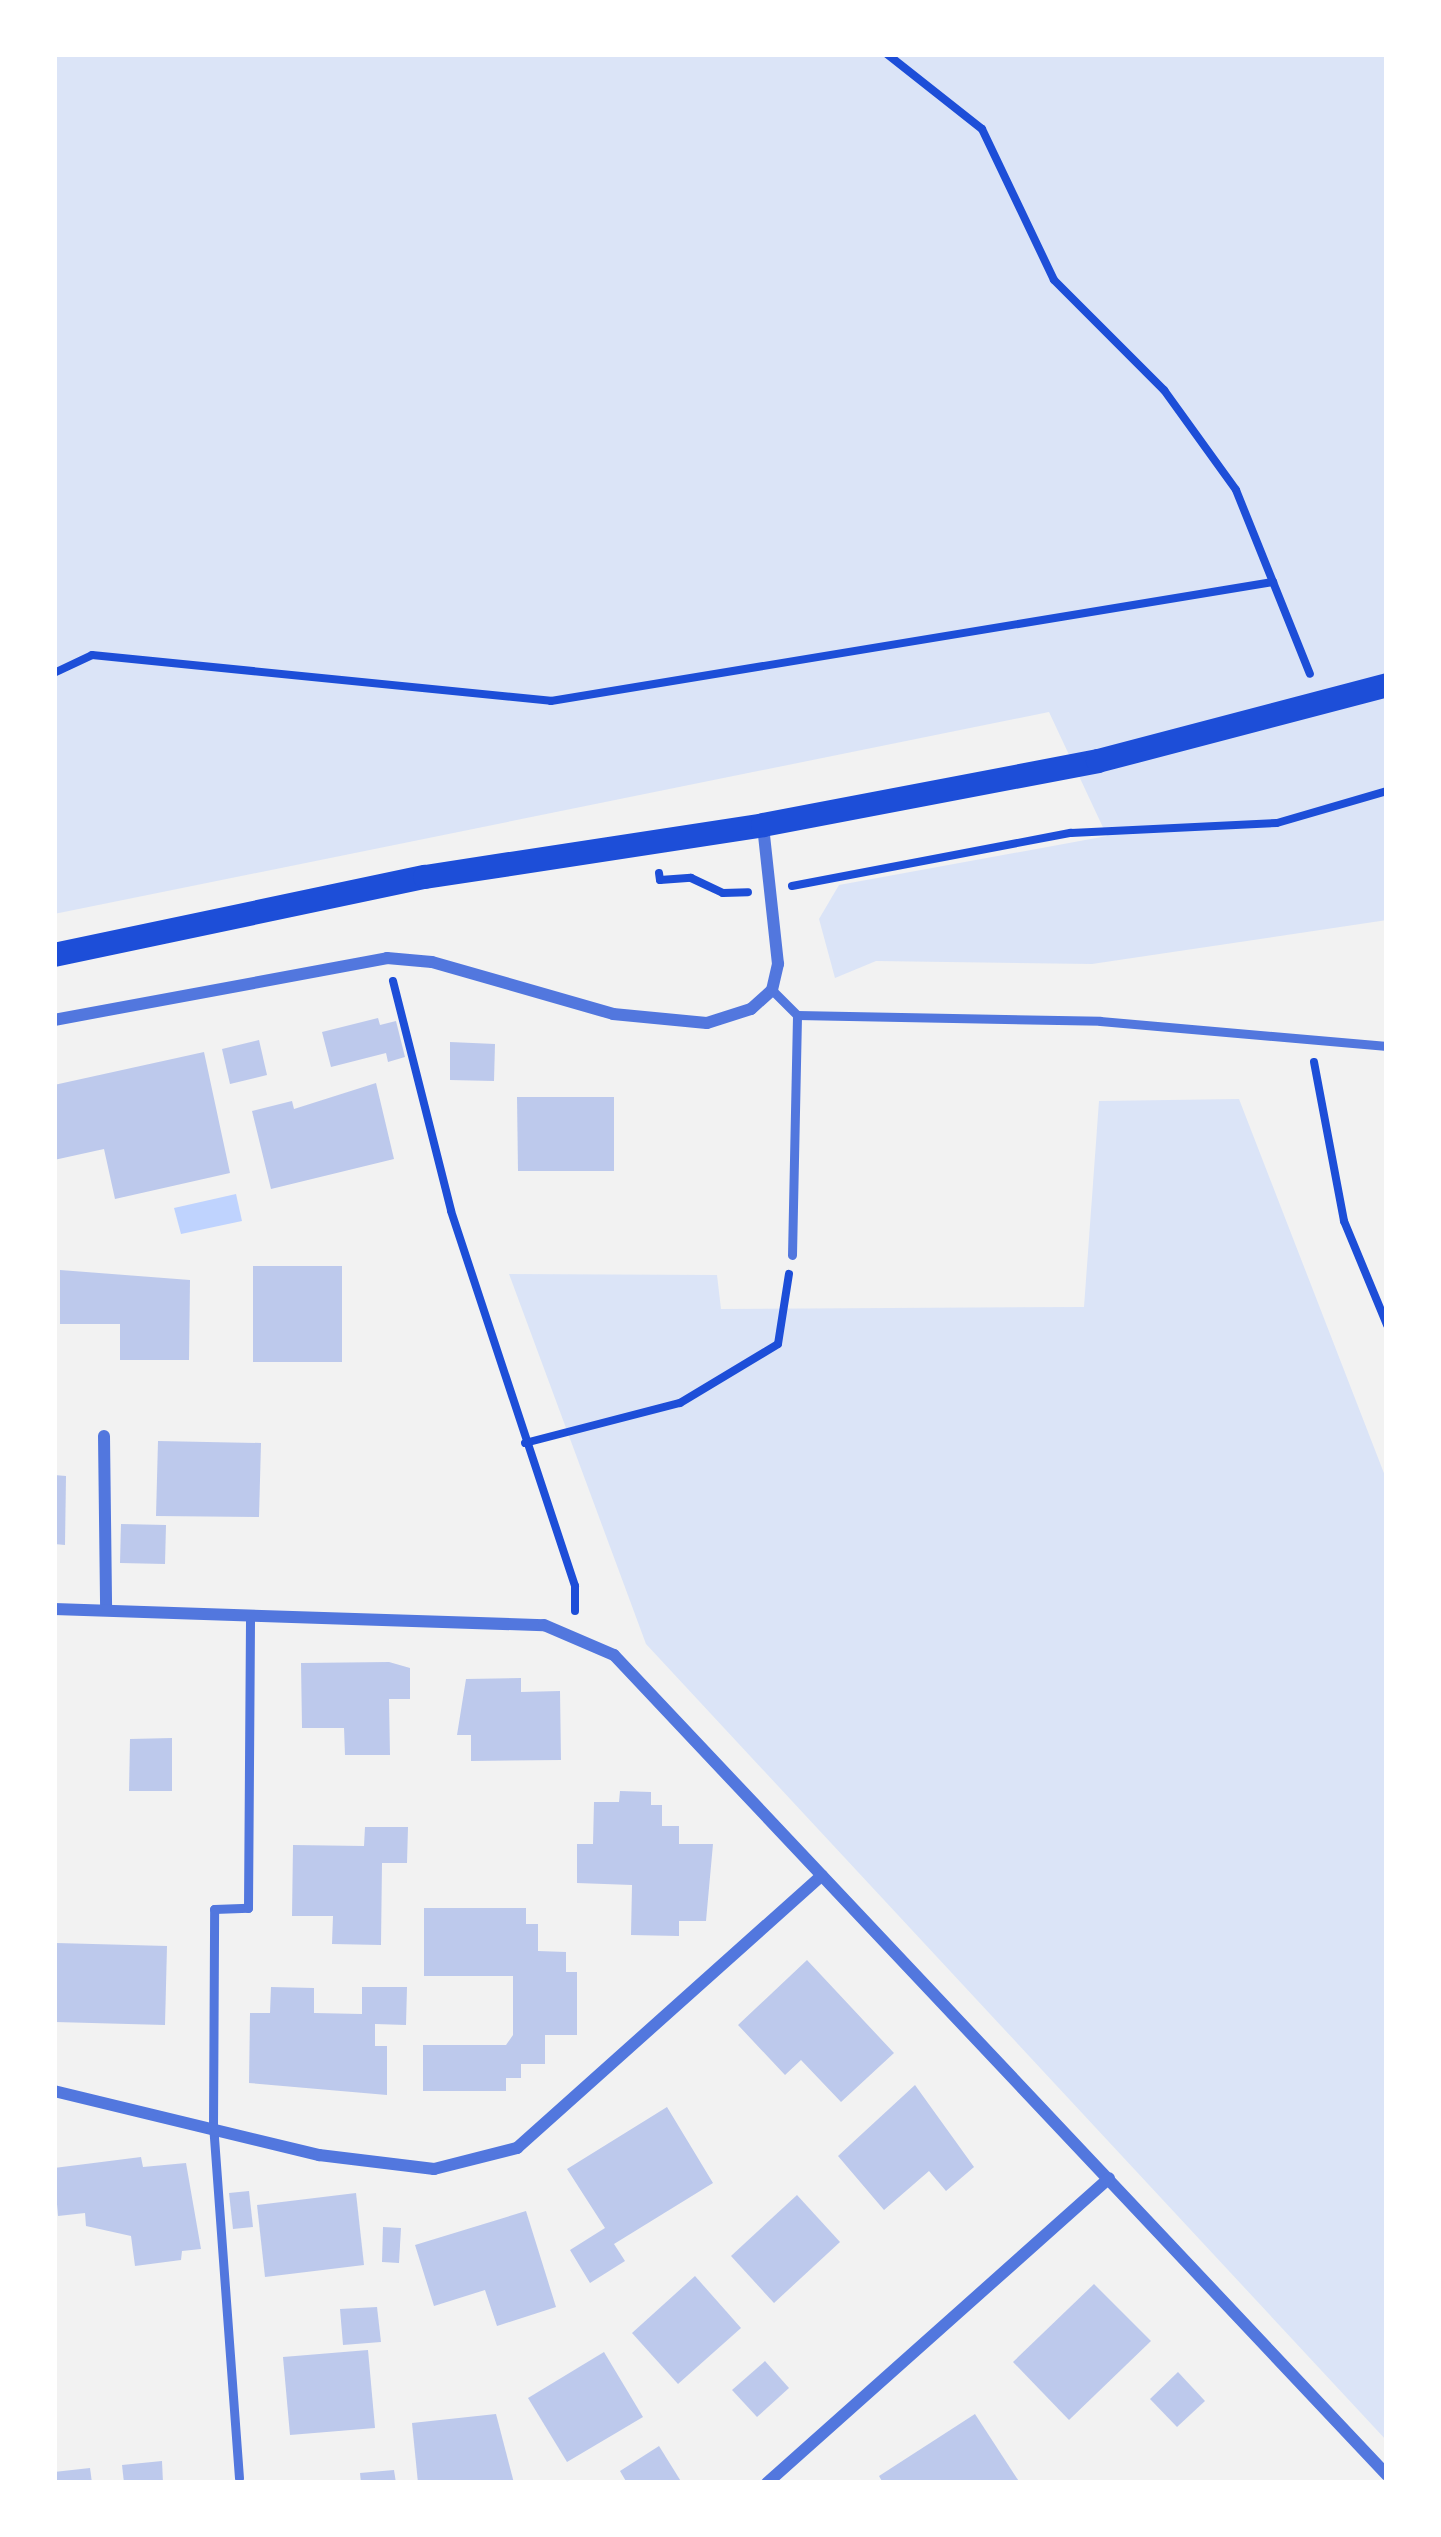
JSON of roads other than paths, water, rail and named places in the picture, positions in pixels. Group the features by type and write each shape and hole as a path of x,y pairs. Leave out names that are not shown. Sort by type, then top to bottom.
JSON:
{"main road":[{"path":"54,956 424,877 763,825 1098,760 1387,686"}],"street":[{"path":"54,1020 387,958 432,962 658,1021 707,1023 751,1009 772,990 772,890 763,825"},
{"path":"104,1436 106,1609"},
{"path":"54,1609 544,1625 614,1655 1387,2475"},
{"path":"54,2091 319,2156 434,2168 517,2148 822,1875"},
{"path":"767,2483 1108,2178"}],"lane":[{"path":"772,990 797,1015 1100,1021 1311,1043 1387,1046"},
{"path":"792,1255 797,1015"},
{"path":"239,2478 213,2128 214,1909 248,1908 250,1615"}],"water":[{"path":"236,1194 242,1221 181,1234 174,1208"}]}
